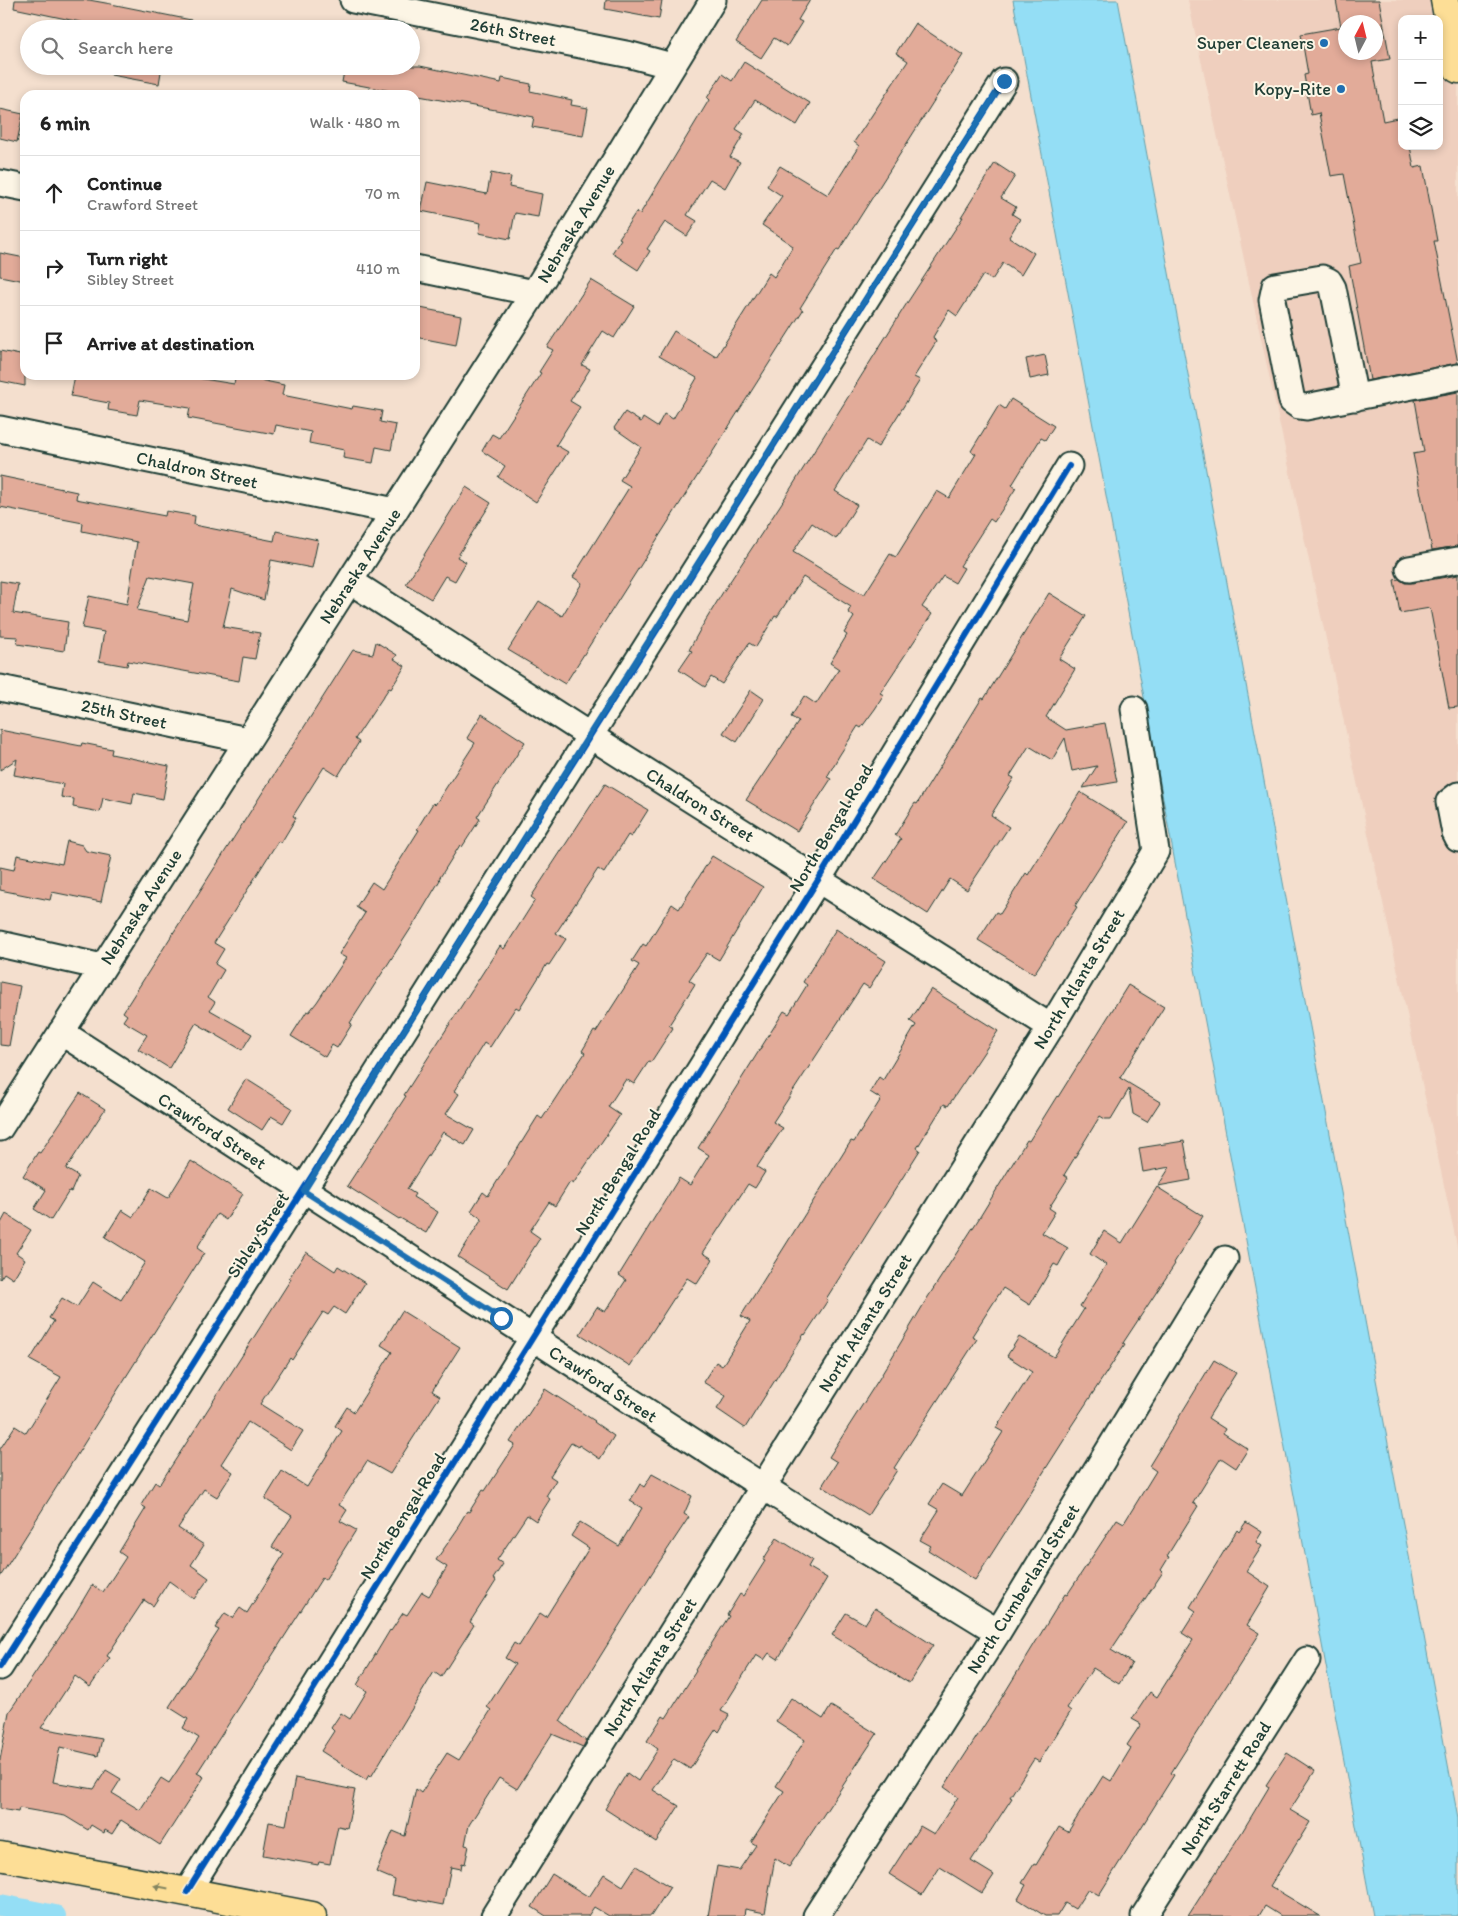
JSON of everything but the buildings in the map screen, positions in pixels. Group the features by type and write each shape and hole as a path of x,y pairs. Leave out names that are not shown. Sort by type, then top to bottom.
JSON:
{"main road":[{"path":"1445,0 1458,69"},
{"path":"0,1856 312,1916"}],"street":[{"name":"26th Street","path":"353,0 672,66"},
{"name":"Nebraska Avenue","path":"0,1128 534,293 713,0"},
{"name":"Sibley Street","path":"0,1667 304,1191 589,735 1004,81"},
{"path":"0,183 20,187"},
{"path":"420,269 534,293"},
{"path":"1355,398 1334,288 1329,281 1322,278 1276,286 1272,300 1292,401 1299,406 1306,408 1458,377"},
{"name":"Chaldron Street","path":"0,429 394,511"},
{"name":"North Bengal Road","path":"187,1892 818,880 1069,466"},
{"path":"1409,569 1458,560"},
{"name":"Chaldron Street","path":"350,581 1050,1027"},
{"name":"25th Street","path":"0,688 247,740"},
{"name":"North Atlanta Street","path":"494,1916 1050,1027 1156,851 1134,709"},
{"path":"1458,795 1449,802 1458,839"},
{"path":"0,944 102,967"},
{"name":"Crawford Street","path":"61,1032 762,1486 998,1632"},
{"name":"North Cumberland Street","path":"816,1916 998,1632 1225,1259"},
{"name":"North Starrett Road","path":"1144,1916 1307,1660"}],"shaded area":[{"path":"1188,0 1458,0 1458,1250"}],"water":[{"path":"1013,0 1118,0 1458,1818 1458,1916 1373,1916"}],"waterway":[{"path":"0,1905 55,1916"}],"cycle path":[{"path":"0,1667 1004,81"},
{"path":"187,1892 818,880 1069,466"}],"place":[{"name":"Super Cleaners","path":"1324,43"},
{"name":"Kopy-Rite","path":"1341,89"}],"route":[{"path":"501,1318 304,1191 589,735 1004,81"}]}
